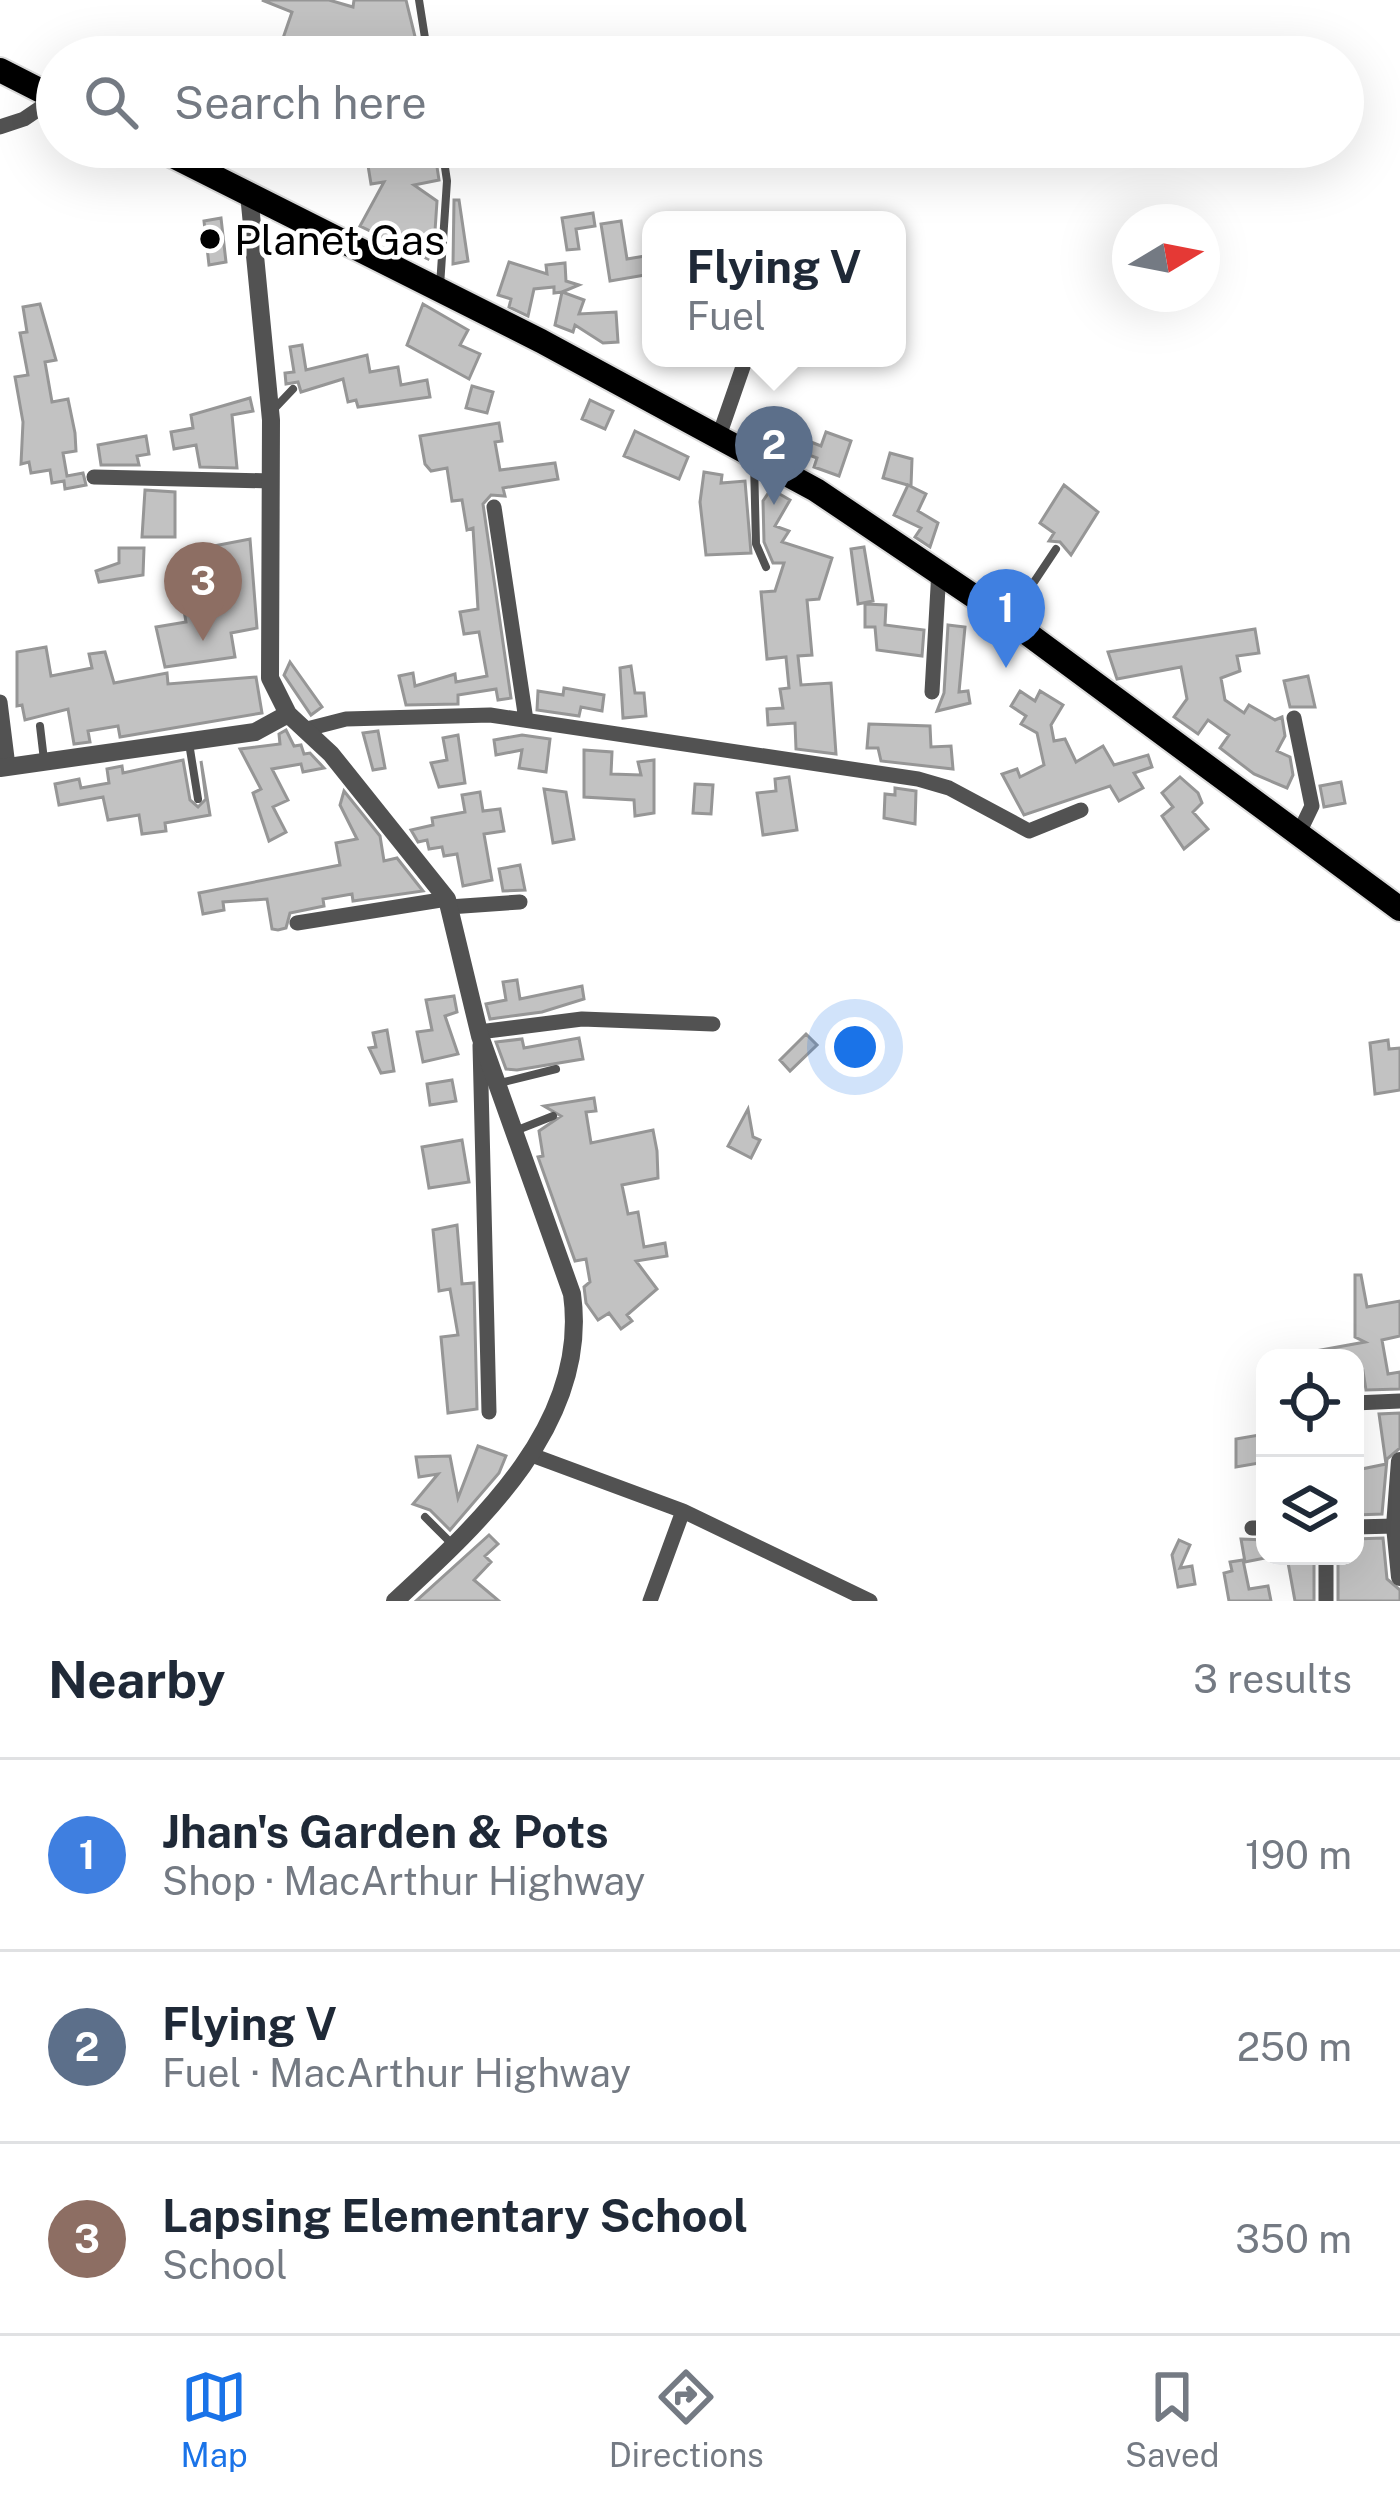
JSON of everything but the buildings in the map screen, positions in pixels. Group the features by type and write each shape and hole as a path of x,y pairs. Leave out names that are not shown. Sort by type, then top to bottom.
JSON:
{"highway":[{"path":"0,70 36,89"},
{"path":"197,168 754,454 939,570 1400,909"}],"street":[{"path":"0,127 36,111"},
{"path":"249,194 271,411 270,678 288,714 307,729 420,859 448,903 480,1034 572,1294 576,1324 564,1391 529,1454 487,1513 395,1601"},
{"path":"719,436 743,367"},
{"path":"94,478 271,481"},
{"path":"494,507 526,720"},
{"path":"932,692 939,570"},
{"path":"0,702 4,767 255,732 288,714"},
{"path":"307,729 346,719 463,713 918,778 949,788 1029,831 1082,810"},
{"path":"1294,718 1312,806 1298,835"},
{"path":"297,922 448,903 520,902"},
{"path":"480,1034 582,1019 713,1024"},
{"path":"480,1034 489,1412"},
{"path":"1364,1399 1400,1401"},
{"path":"529,1454 683,1511 870,1601"},
{"path":"1400,1461 1395,1526 1400,1577"},
{"path":"650,1601 683,1511"},
{"path":"1364,1527 1395,1526"},
{"path":"1326,1565 1326,1601"}],"lane":[{"path":"419,0 425,36"},
{"path":"440,293 445,168"},
{"path":"271,411 293,388"},
{"path":"754,454 756,544 766,568"},
{"path":"1009,620 1056,549"},
{"path":"40,726 44,760"},
{"path":"189,741 198,799"},
{"path":"496,1084 556,1069"},
{"path":"513,1132 553,1117"},
{"path":"425,1517 454,1546"}],"place":[{"name":"Planet Gas","path":"210,239"},
{"name":"Flying V","path":"774,505"},
{"name":"Lapsing Elementary School","path":"203,641"},
{"name":"Jhan's Garden & Pots","path":"1006,668"}]}
